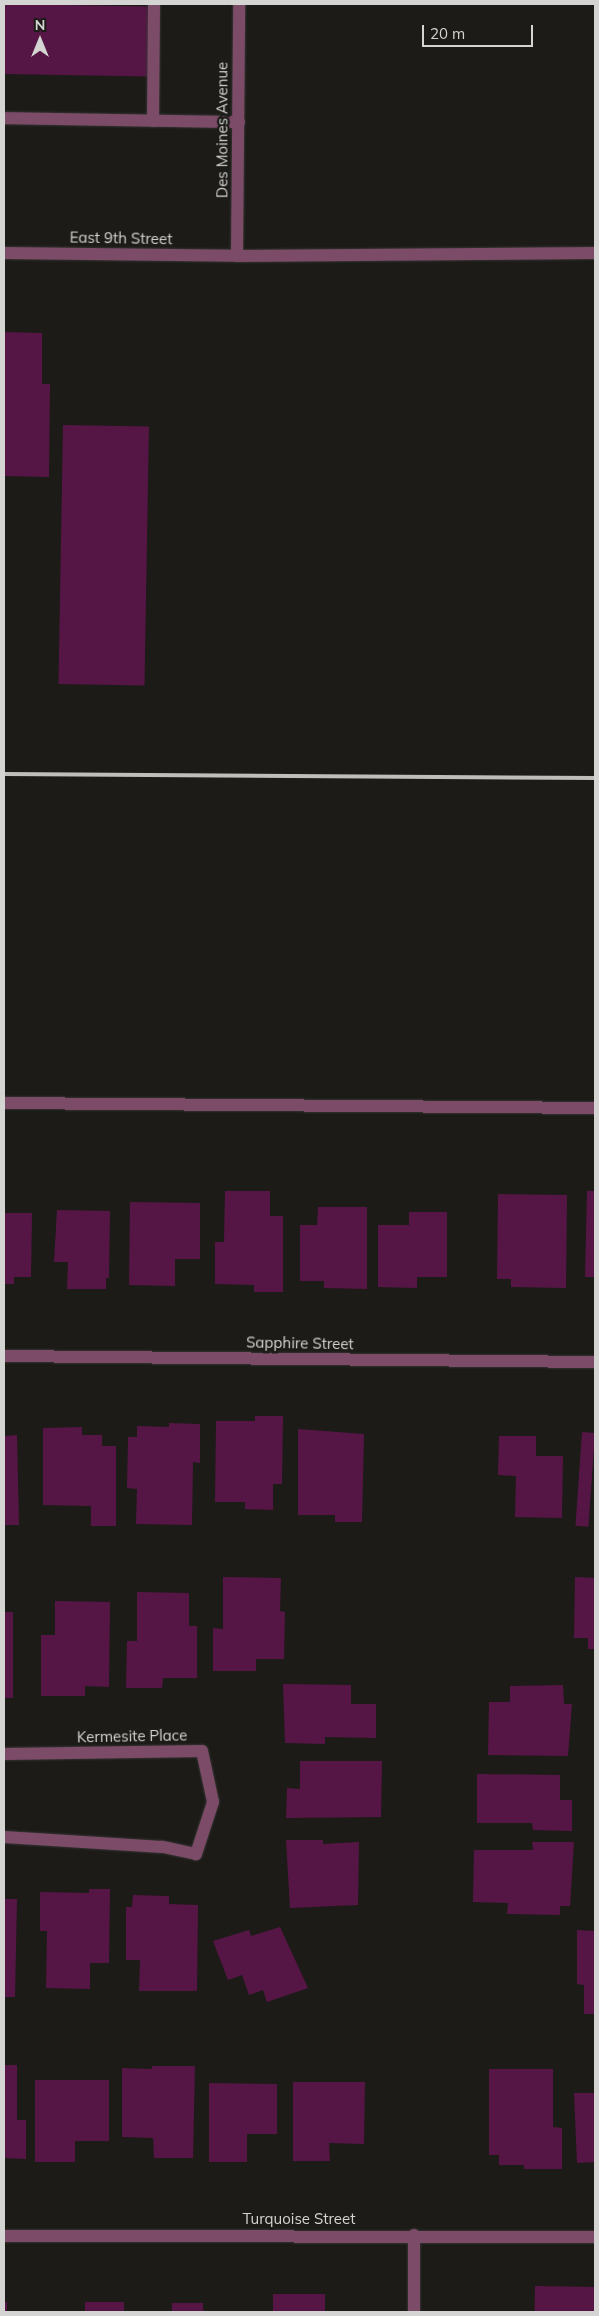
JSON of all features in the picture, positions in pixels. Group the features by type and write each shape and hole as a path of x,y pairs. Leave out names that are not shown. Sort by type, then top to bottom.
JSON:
{"street":[{"path":"153,120 154,4"},
{"name":"Des Moines Avenue","path":"237,256 239,4"},
{"path":"4,118 239,122"},
{"name":"East 9th Street","path":"4,253 237,256 595,253"},
{"path":"4,1103 595,1108"},
{"name":"Sapphire Street","path":"4,1356 595,1362"},
{"name":"Kermesite Place","path":"4,1754 202,1751 213,1802 196,1854 162,1847 4,1838"},
{"path":"414,2235 414,2312"},
{"name":"Turquoise Street","path":"4,2236 414,2235 595,2237"}],"building":[{"path":"4,4 151,7 150,77 4,74"},
{"path":"4,332 42,333 42,384 50,384 49,477 4,476"},
{"path":"63,425 149,427 144,685 58,684"},
{"path":"225,1191 270,1191 270,1216 283,1216 283,1292 254,1292 254,1285 215,1284 215,1242 224,1242"},
{"path":"587,1191 595,1191 595,1277 585,1277"},
{"path":"498,1194 567,1195 566,1288 511,1287 511,1279 497,1279"},
{"path":"130,1202 200,1203 200,1259 175,1259 175,1286 129,1285"},
{"path":"318,1207 367,1207 367,1289 324,1288 324,1281 300,1281 300,1225 317,1225"},
{"path":"57,1210 110,1211 109,1278 106,1278 106,1289 67,1289 68,1262 54,1262"},
{"path":"409,1212 447,1212 447,1277 417,1277 417,1288 378,1287 378,1225 409,1225"},
{"path":"4,1213 32,1213 31,1277 14,1277 14,1284 4,1284"},
{"path":"255,1416 283,1416 282,1484 273,1484 273,1510 245,1509 245,1502 215,1502 216,1421 255,1421"},
{"path":"169,1423 200,1424 200,1463 193,1462 192,1525 136,1524 137,1489 127,1488 128,1437 137,1437 137,1426 169,1427"},
{"path":"82,1427 82,1435 102,1435 102,1446 116,1446 116,1526 91,1526 91,1506 43,1505 43,1428"},
{"path":"298,1429 364,1434 362,1522 335,1522 335,1515 298,1515"},
{"path":"582,1432 595,1433 588,1527 575,1526"},
{"path":"17,1435 19,1525 4,1525 4,1436"},
{"path":"499,1436 536,1436 536,1456 563,1456 562,1518 515,1517 516,1476 498,1475"},
{"path":"223,1577 281,1578 280,1611 285,1612 284,1659 256,1659 256,1671 213,1671 213,1628 223,1629"},
{"path":"575,1577 595,1578 595,1649 588,1649 588,1638 574,1638"},
{"path":"137,1592 189,1593 189,1626 197,1626 197,1678 163,1678 162,1688 126,1688 127,1641 137,1641"},
{"path":"55,1601 110,1602 109,1687 85,1686 85,1696 41,1696 41,1635 55,1635"},
{"path":"4,1612 13,1612 13,1698 4,1698"},
{"path":"283,1684 351,1685 351,1704 376,1704 376,1738 325,1737 325,1744 285,1743"},
{"path":"563,1685 564,1704 572,1704 568,1756 488,1755 489,1702 510,1702 510,1686"},
{"path":"300,1761 382,1761 381,1817 286,1818 287,1788 300,1789"},
{"path":"477,1774 560,1775 560,1800 572,1800 572,1831 533,1830 532,1823 477,1823"},
{"path":"286,1840 323,1840 323,1844 359,1842 358,1905 290,1908"},
{"path":"532,1842 574,1842 570,1906 560,1906 560,1915 507,1914 508,1903 473,1902 474,1850 533,1850"},
{"path":"89,1889 110,1889 109,1963 90,1963 90,1989 46,1988 47,1931 40,1931 40,1892 89,1893"},
{"path":"133,1895 169,1896 169,1904 198,1905 197,1991 139,1991 140,1960 126,1960 126,1907 132,1907"},
{"path":"4,1899 17,1899 15,1997 4,1997"},
{"path":"280,1927 308,1988 267,2002 263,1990 249,1995 242,1975 228,1980 213,1941 249,1930 251,1936"},
{"path":"577,1930 595,1931 595,2014 584,2014 584,1985 577,1984"},
{"path":"4,2065 17,2065 17,2120 26,2120 26,2159 4,2158"},
{"path":"152,2066 195,2066 193,2158 154,2158 153,2138 122,2137 122,2068 152,2069"},
{"path":"489,2069 553,2069 553,2127 562,2128 562,2169 524,2169 524,2165 499,2165 499,2155 489,2155"},
{"path":"35,2080 109,2080 109,2141 75,2141 75,2162 35,2162"},
{"path":"293,2082 365,2082 364,2144 329,2143 330,2161 293,2161"},
{"path":"209,2083 277,2084 277,2134 247,2134 247,2162 209,2162"},
{"path":"574,2093 595,2093 595,2162 577,2163"},
{"path":"535,2286 595,2287 595,2312 535,2312"},
{"path":"273,2294 325,2294 325,2312 273,2312"},
{"path":"4,2302 7,2302 7,2312 4,2312"},
{"path":"85,2302 124,2302 124,2312 85,2312"},
{"path":"172,2303 203,2303 203,2310 208,2312 172,2312"}],"railway":[{"path":"4,774 595,778"}]}
